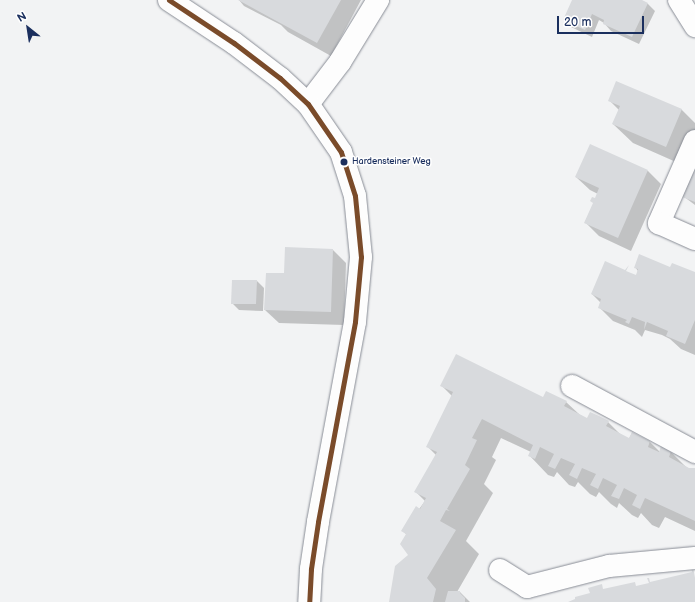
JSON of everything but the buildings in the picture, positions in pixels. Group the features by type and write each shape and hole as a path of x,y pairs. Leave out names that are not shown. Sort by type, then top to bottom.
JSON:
{"main road":[{"path":"169,0 240,48 280,78 308,104 341,152 355,196 361,257 355,322 318,522 311,569 309,602"},
{"path":"308,104 340,62 378,0"},
{"path":"679,0 695,26"},
{"path":"695,141 659,223 695,239"},
{"path":"572,386 695,452"},
{"path":"500,570 528,588 609,566 695,558"}],"transit line":[{"path":"169,0 234,43 280,78 308,104 341,152 355,196 361,257 355,322 318,522 311,569 309,602"}],"place":[{"name":"Hardensteiner Weg","path":"344,162"}]}
